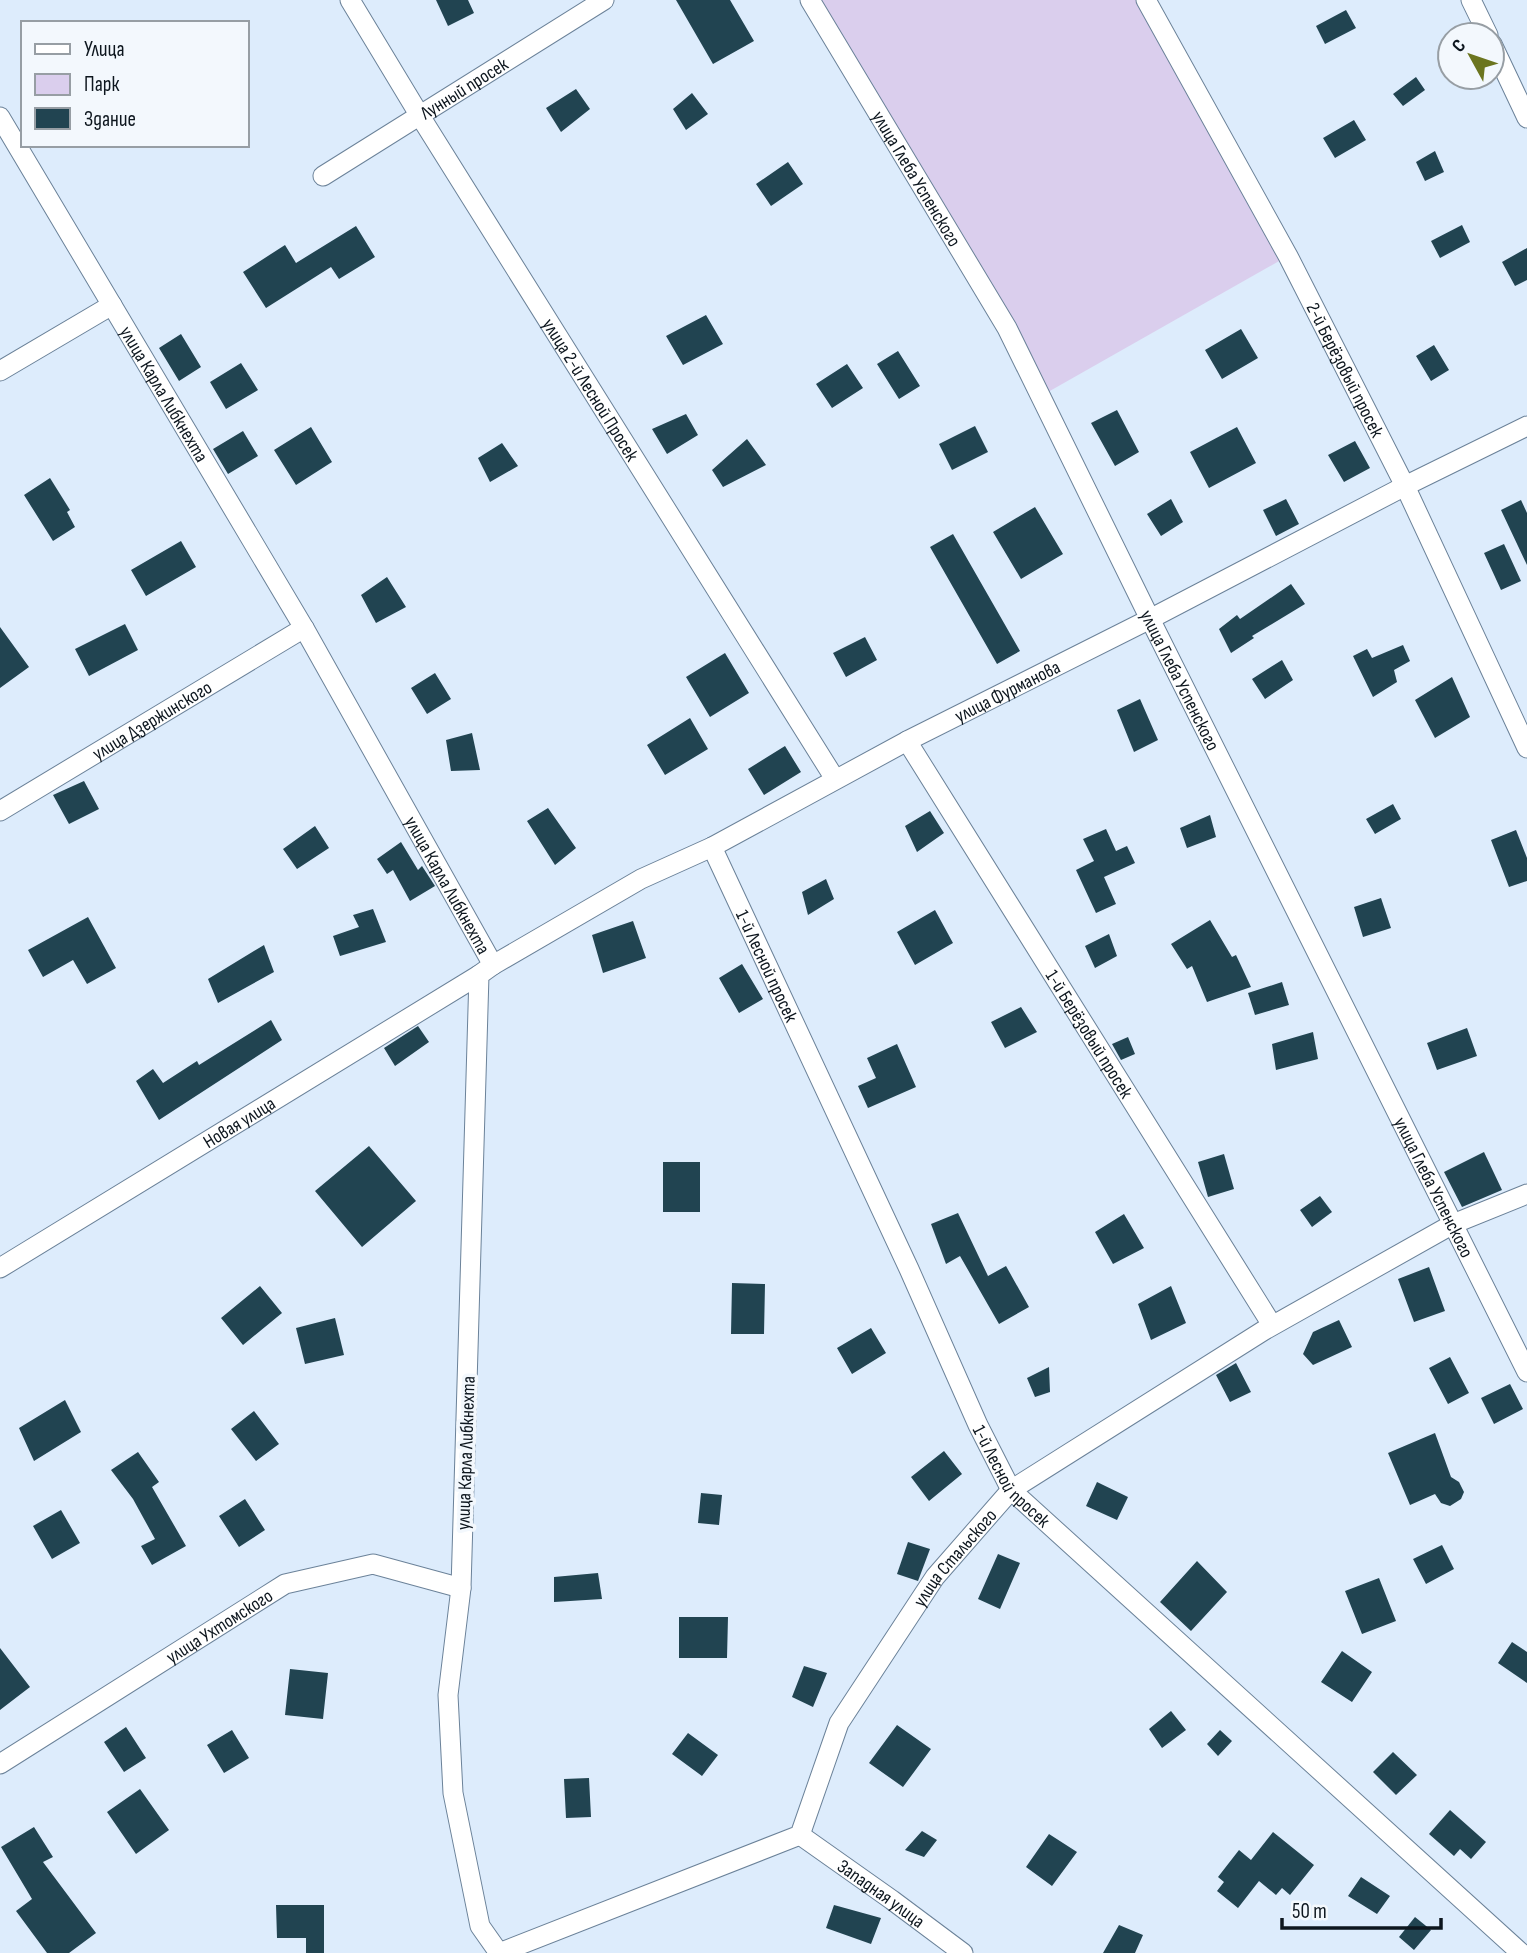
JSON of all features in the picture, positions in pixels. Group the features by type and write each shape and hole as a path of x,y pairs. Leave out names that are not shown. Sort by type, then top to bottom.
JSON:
{"street":[{"name":"улица 2-й Лесной Просек","path":"350,0 835,779"},
{"name":"Лунный просек","path":"323,176 604,0"},
{"name":"улица Глеба Успенского","path":"810,0 1007,328 1150,620 1527,1372"},
{"name":"2-й Берёзовый просек","path":"1146,0 1288,256 1405,486 1527,748"},
{"path":"1471,0 1481,21"},
{"path":"1506,74 1527,118"},
{"name":"улица Карла Либкнехта","path":"0,117 304,628 486,970 461,1588 448,1695 453,1793 480,1926 499,1953"},
{"path":"0,370 112,305"},
{"name":"улица Фурманова","path":"486,970 641,879 712,846 907,741 1150,620 1405,486 1527,426"},
{"name":"улица Дзержинского","path":"0,811 304,628"},
{"name":"1-й Берёзовый просек","path":"907,741 1272,1325"},
{"name":"1-й Лесной просек","path":"712,846 909,1269 978,1426 1011,1490 1521,1953"},
{"name":"Новая улица","path":"0,1268 486,970"},
{"name":"улица Стальского","path":"800,1835 839,1723 935,1577 1011,1490 1272,1325 1453,1224 1527,1194"},
{"name":"улица Ухтомского","path":"0,1764 285,1584 373,1564 461,1588"},
{"path":"499,1953 800,1835"},
{"name":"Западная улица","path":"800,1835 892,1899 962,1953"}],"green space":[{"path":"810,0 1146,0 1288,256 1041,396"}],"building":[{"path":"436,0 468,0 474,13 448,26"},
{"path":"676,0 730,0 754,41 713,64"},
{"path":"1346,10 1356,28 1325,44 1316,26"},
{"path":"1416,77 1425,90 1403,106 1393,94"},
{"path":"576,89 590,109 561,132 546,108"},
{"path":"692,93 708,114 686,130 673,109"},
{"path":"1354,120 1366,140 1335,158 1323,138"},
{"path":"1435,151 1444,172 1425,181 1416,162"},
{"path":"788,162 803,184 771,206 756,184"},
{"path":"1462,225 1470,242 1440,258 1431,241"},
{"path":"356,226 375,257 339,279 331,267 266,308 243,272 285,245 296,263"},
{"path":"1527,248 1527,280 1515,286 1502,262"},
{"path":"706,315 723,344 683,365 666,336"},
{"path":"1241,329 1258,358 1222,379 1205,350"},
{"path":"181,334 201,367 179,381 159,348"},
{"path":"1434,345 1449,370 1431,381 1416,356"},
{"path":"898,351 920,386 899,399 877,364"},
{"path":"241,363 258,390 226,409 210,382"},
{"path":"847,364 863,388 832,408 816,384"},
{"path":"1117,410 1139,452 1115,466 1091,423"},
{"path":"686,414 698,435 667,454 652,429"},
{"path":"975,426 988,452 952,470 939,444"},
{"path":"311,427 332,462 296,485 274,450"},
{"path":"1237,427 1256,463 1209,488 1190,452"},
{"path":"243,431 258,456 228,474 213,449"},
{"path":"747,439 766,465 723,487 712,470"},
{"path":"1355,441 1370,468 1344,482 1328,455"},
{"path":"502,443 518,466 490,482 478,458"},
{"path":"50,478 70,510 67,512 75,527 53,541 24,495"},
{"path":"1171,499 1183,522 1161,536 1147,514"},
{"path":"1286,499 1299,524 1276,536 1263,510"},
{"path":"1521,500 1527,513 1527,565 1501,510"},
{"path":"1035,507 1063,554 1021,579 993,532"},
{"path":"953,534 1020,651 997,664 930,547"},
{"path":"181,541 196,567 146,596 131,570"},
{"path":"1504,544 1521,581 1501,590 1484,553"},
{"path":"387,577 406,607 376,623 361,595"},
{"path":"1291,584 1305,604 1252,636 1254,638 1231,653 1219,629 1237,615 1240,619"},
{"path":"125,624 138,650 89,676 75,649"},
{"path":"0,627 29,667 0,688"},
{"path":"865,637 877,660 846,677 833,653"},
{"path":"1403,645 1410,661 1394,670 1397,682 1373,697 1353,656 1367,649 1372,658"},
{"path":"725,653 749,693 710,717 686,677"},
{"path":"1282,660 1293,680 1265,699 1252,679"},
{"path":"435,673 451,699 427,714 411,688"},
{"path":"1452,677 1470,717 1435,738 1415,700"},
{"path":"1140,699 1158,740 1134,752 1117,710"},
{"path":"690,718 708,749 665,775 647,745"},
{"path":"472,733 480,770 451,771 446,740"},
{"path":"785,746 801,772 764,795 748,769"},
{"path":"84,781 99,809 69,824 53,795"},
{"path":"1393,804 1401,819 1375,834 1366,819"},
{"path":"548,808 576,848 555,865 527,821"},
{"path":"930,811 944,833 917,852 905,826"},
{"path":"1210,815 1216,837 1187,848 1180,828"},
{"path":"315,826 329,848 297,869 283,849"},
{"path":"1106,829 1116,851 1127,846 1135,863 1104,877 1116,904 1096,913 1076,870 1094,861 1083,839"},
{"path":"1516,830 1527,858 1527,881 1509,887 1491,840"},
{"path":"401,842 418,870 422,866 435,886 410,901 393,870 387,874 377,859"},
{"path":"826,879 834,899 808,915 802,892"},
{"path":"1381,898 1391,928 1363,937 1354,907"},
{"path":"373,909 386,942 340,956 333,936 359,927 353,915"},
{"path":"935,910 953,943 915,965 897,932"},
{"path":"88,917 116,968 87,984 73,960 43,977 28,950"},
{"path":"1210,920 1232,957 1236,955 1251,987 1207,1002 1192,966 1187,969 1171,944"},
{"path":"633,921 646,958 603,973 592,935"},
{"path":"1109,934 1117,956 1095,968 1085,946"},
{"path":"264,945 274,972 218,1003 208,979"},
{"path":"742,964 763,999 739,1013 719,978"},
{"path":"1282,982 1289,1005 1255,1015 1248,993"},
{"path":"1021,1007 1037,1032 1005,1048 991,1022"},
{"path":"271,1020 282,1040 159,1120 136,1081 153,1069 163,1083 197,1061 199,1065"},
{"path":"418,1026 429,1042 395,1066 384,1048"},
{"path":"1467,1028 1477,1056 1437,1070 1427,1043"},
{"path":"1313,1032 1318,1059 1276,1070 1272,1044"},
{"path":"1128,1037 1135,1054 1121,1060 1112,1044"},
{"path":"897,1044 916,1087 868,1108 858,1086 876,1078 867,1058"},
{"path":"369,1146 416,1201 362,1247 315,1191"},
{"path":"1484,1152 1502,1190 1462,1207 1444,1172"},
{"path":"1224,1154 1234,1189 1208,1197 1198,1162"},
{"path":"663,1162 700,1162 700,1212 663,1212"},
{"path":"1320,1196 1332,1212 1312,1227 1300,1210"},
{"path":"958,1213 988,1276 1006,1266 1029,1307 999,1324 960,1256 946,1264 931,1224"},
{"path":"1124,1214 1144,1248 1113,1264 1095,1232"},
{"path":"1429,1267 1445,1311 1414,1322 1398,1279"},
{"path":"732,1283 765,1284 764,1334 731,1334"},
{"path":"260,1286 282,1313 243,1345 221,1318"},
{"path":"1171,1286 1186,1323 1151,1340 1138,1304"},
{"path":"335,1318 344,1355 305,1364 296,1328"},
{"path":"1339,1320 1352,1347 1313,1365 1303,1354 1313,1332"},
{"path":"871,1328 886,1353 852,1374 837,1348"},
{"path":"1450,1357 1469,1393 1448,1404 1429,1368"},
{"path":"1236,1363 1251,1392 1230,1402 1216,1375"},
{"path":"1049,1367 1050,1392 1035,1397 1027,1378"},
{"path":"1510,1384 1523,1409 1494,1424 1481,1398"},
{"path":"65,1400 81,1432 34,1461 19,1428"},
{"path":"254,1411 279,1444 256,1461 231,1429"},
{"path":"1435,1433 1451,1477 1459,1482 1464,1492 1461,1499 1450,1506 1441,1503 1435,1494 1410,1505 1388,1453"},
{"path":"944,1451 962,1474 929,1501 911,1477"},
{"path":"138,1452 159,1482 152,1487 186,1546 152,1565 141,1546 155,1539 133,1499 111,1470"},
{"path":"1097,1482 1128,1497 1117,1520 1086,1506"},
{"path":"701,1493 722,1495 719,1525 698,1523"},
{"path":"245,1499 265,1530 239,1547 219,1516"},
{"path":"61,1510 80,1543 52,1559 33,1526"},
{"path":"908,1542 930,1549 918,1581 897,1574"},
{"path":"1442,1545 1454,1569 1426,1584 1413,1559"},
{"path":"998,1554 1020,1563 1000,1609 978,1599"},
{"path":"1197,1561 1227,1592 1191,1631 1160,1602"},
{"path":"598,1573 602,1599 554,1602 554,1577"},
{"path":"1379,1578 1396,1621 1362,1634 1345,1591"},
{"path":"679,1617 728,1617 727,1658 679,1658"},
{"path":"1512,1642 1527,1652 1527,1683 1498,1663"},
{"path":"0,1648 30,1687 0,1710"},
{"path":"1342,1651 1372,1672 1352,1702 1321,1682"},
{"path":"804,1666 827,1673 813,1707 792,1697"},
{"path":"290,1669 328,1673 323,1719 285,1715"},
{"path":"1171,1711 1186,1730 1162,1748 1149,1729"},
{"path":"897,1725 931,1749 903,1787 869,1763"},
{"path":"126,1727 146,1758 124,1772 104,1742"},
{"path":"232,1730 249,1758 224,1773 207,1745"},
{"path":"1220,1730 1232,1741 1218,1756 1207,1744"},
{"path":"688,1733 718,1755 702,1776 672,1754"},
{"path":"1393,1752 1417,1775 1396,1795 1373,1772"},
{"path":"589,1778 591,1817 566,1818 564,1779"},
{"path":"140,1789 169,1830 136,1854 107,1812"},
{"path":"1450,1810 1486,1842 1471,1859 1460,1849 1454,1856 1429,1834"},
{"path":"34,1827 53,1857 43,1862 96,1933 69,1953 47,1953 16,1911 32,1899 1,1847"},
{"path":"922,1831 937,1840 924,1857 905,1850"},
{"path":"1273,1832 1314,1865 1290,1895 1282,1888 1276,1895 1259,1881 1238,1908 1217,1891 1224,1882 1218,1877 1239,1850 1251,1860"},
{"path":"1049,1834 1077,1852 1052,1886 1026,1867"},
{"path":"1361,1877 1390,1896 1377,1914 1348,1896"},
{"path":"276,1905 324,1905 324,1953 306,1953 306,1938 277,1938"},
{"path":"834,1905 881,1918 871,1944 826,1928"},
{"path":"1415,1917 1431,1930 1414,1950 1399,1937"},
{"path":"1119,1925 1143,1935 1135,1953 1103,1953"}]}
